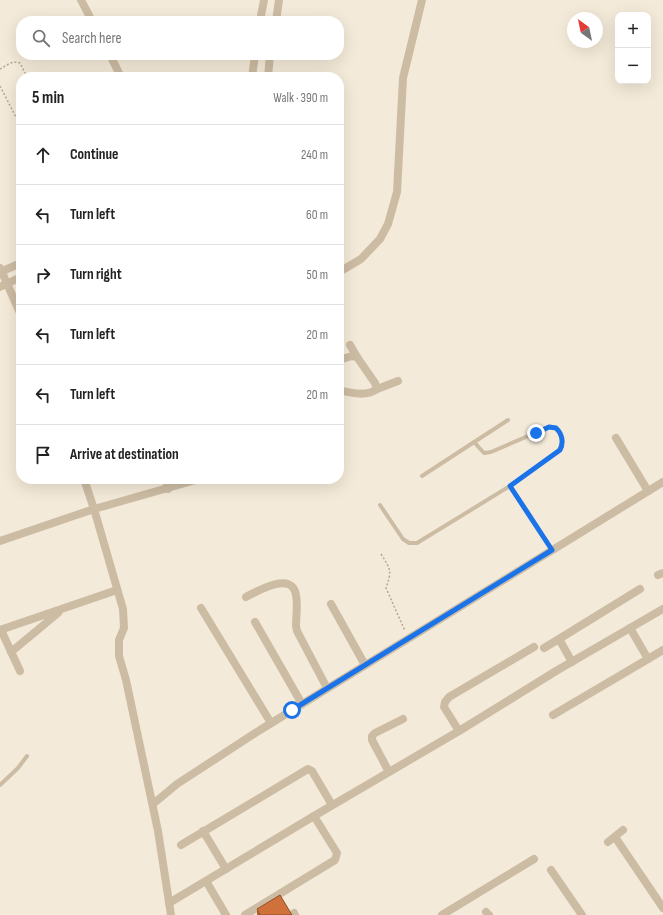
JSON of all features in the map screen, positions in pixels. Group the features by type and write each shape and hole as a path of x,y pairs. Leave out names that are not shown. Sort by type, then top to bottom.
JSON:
{"street":[{"path":"81,0 89,16"},
{"path":"261,16 264,0"},
{"path":"277,16 279,0"},
{"path":"344,269 361,259 380,239 388,224 397,192 403,78 422,0"},
{"path":"113,60 119,72"},
{"path":"253,72 254,60"},
{"path":"268,72 270,60"},
{"path":"16,265 1,270 4,285 16,306"},
{"path":"4,285 16,279"},
{"path":"350,345 376,383 377,389"},
{"path":"344,358 352,356 357,357"},
{"path":"344,391 358,394 374,392 377,389 398,381"},
{"path":"616,438 648,491"},
{"path":"153,804 177,784 327,688 663,482"},
{"path":"86,484 123,610 124,628 119,640 119,656 126,680 153,804 171,915"},
{"path":"167,484 168,489"},
{"path":"0,541 94,510 184,484"},
{"path":"246,596 271,586 284,583 289,583 292,586 296,594 297,631 327,688"},
{"path":"544,648 640,589"},
{"path":"20,671 0,630 117,590"},
{"path":"331,604 365,665"},
{"path":"201,608 272,723"},
{"path":"12,652 62,609"},
{"path":"169,903 663,609"},
{"path":"255,622 302,704"},
{"path":"630,628 648,659"},
{"path":"559,639 572,662"},
{"path":"459,731 444,707 445,702 449,697 534,647"},
{"path":"553,715 663,650"},
{"path":"389,772 372,740 372,736 403,719"},
{"path":"181,845 308,769 312,771 332,805"},
{"path":"245,915 335,860 337,853 314,816"},
{"path":"608,842 623,830"},
{"path":"203,831 226,870"},
{"path":"615,837 663,908"},
{"path":"442,915 534,859"},
{"path":"551,870 582,915"},
{"path":"206,881 226,915"}],"lane":[{"path":"422,476 508,420"},
{"path":"380,505 403,539 409,544 417,543 510,486 560,450 562,438 558,430 553,427 549,427 490,452 484,453 474,442"},
{"path":"510,486 552,550"},
{"path":"0,784 18,768 27,756"}],"path":[{"path":"0,70 12,62 16,62 20,63 24,72"},
{"path":"0,86 16,117"},
{"path":"381,554 390,568 386,588 409,638"}],"building":[{"path":"280,895 292,915 260,915 257,909"}],"route":[{"path":"292,710 552,550 510,486 560,450 562,446 562,438 556,428 549,427 536,433"}]}
